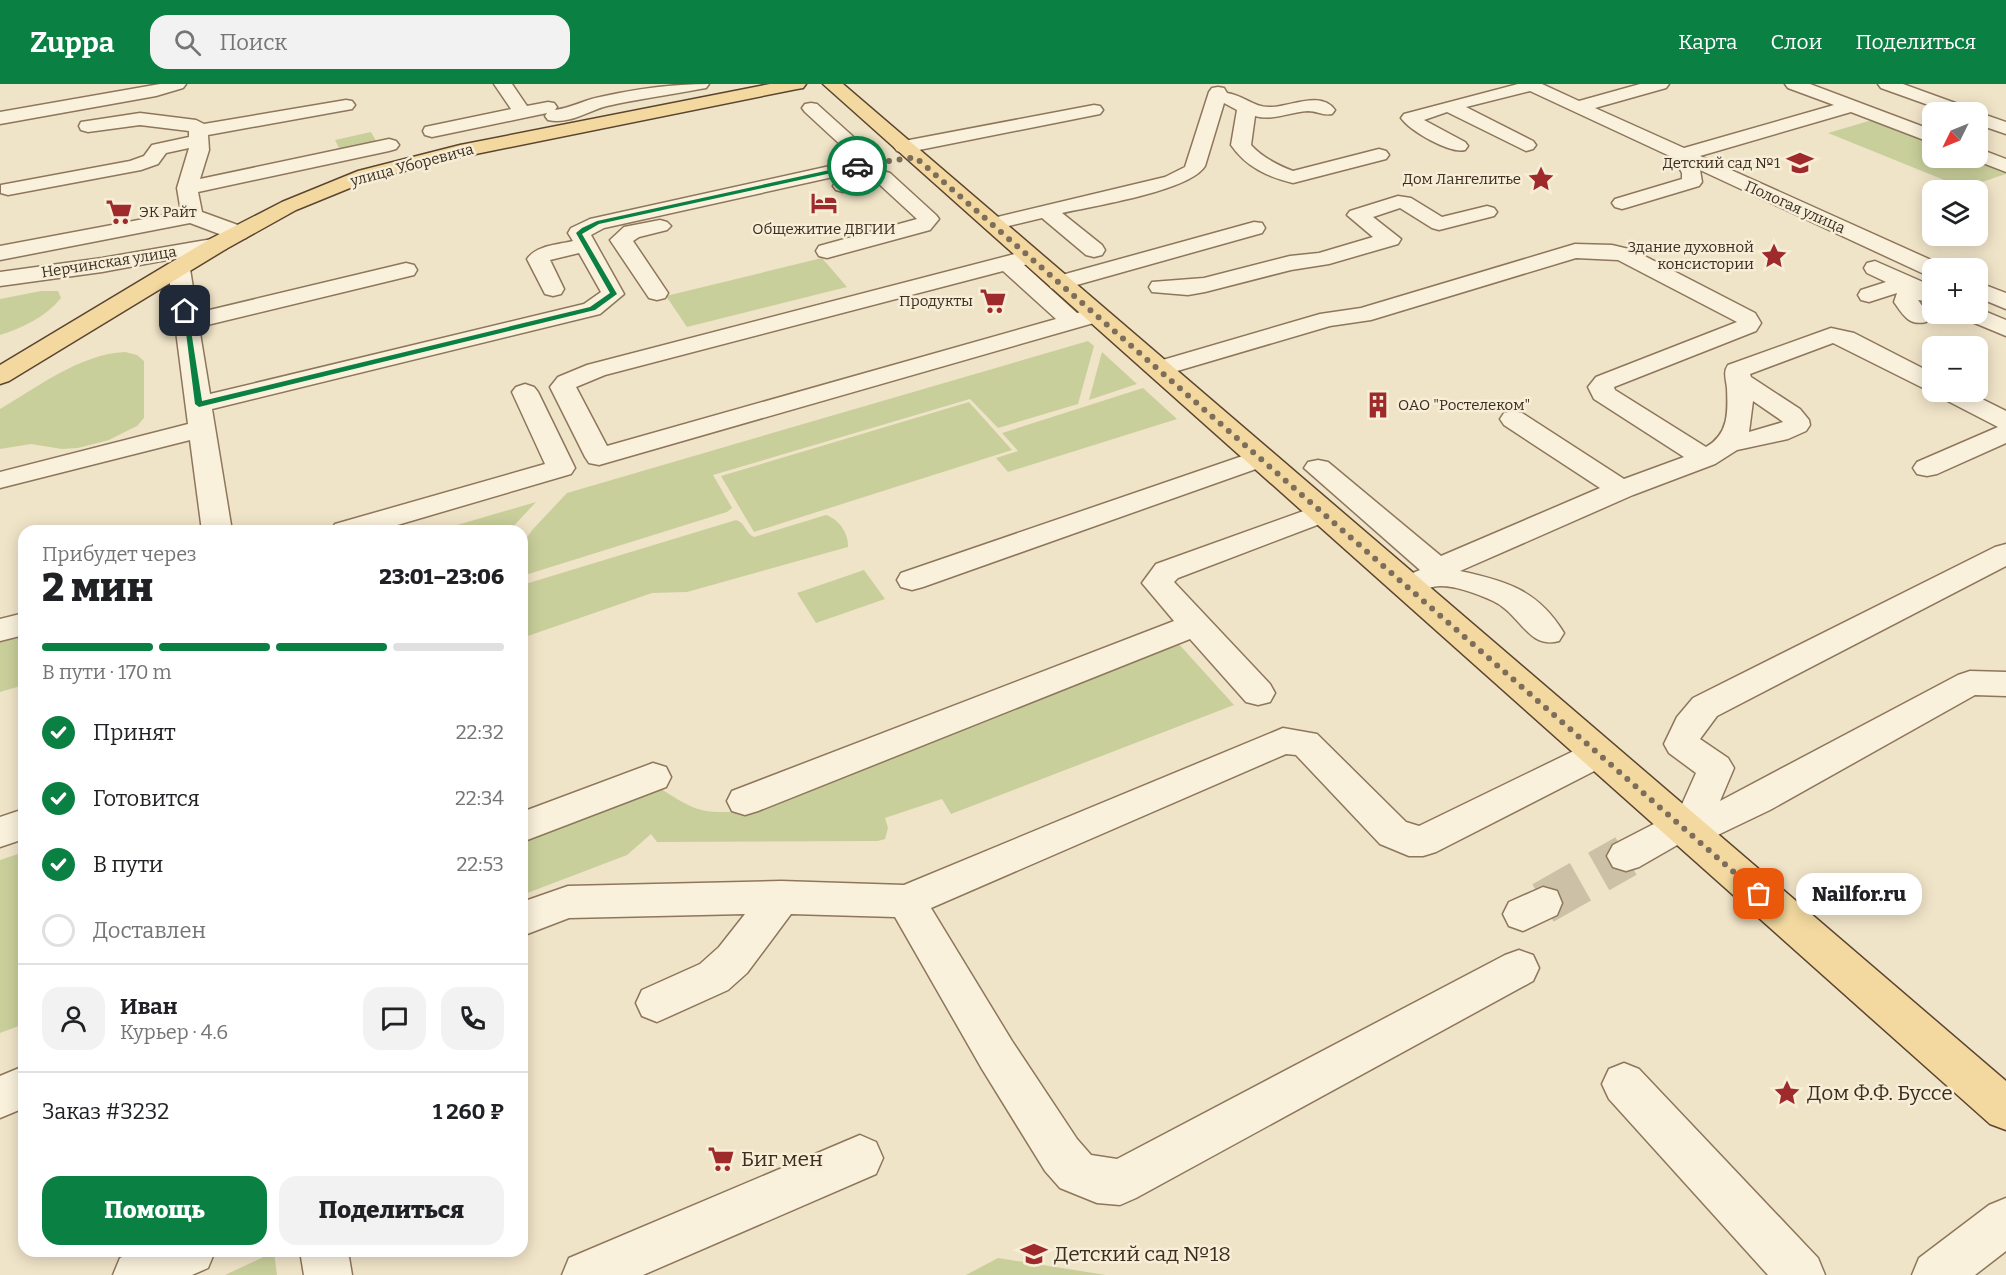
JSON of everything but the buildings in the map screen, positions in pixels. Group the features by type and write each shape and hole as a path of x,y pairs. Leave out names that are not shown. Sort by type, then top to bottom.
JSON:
{"main road":[{"name":"улица Уборевича","path":"4,370 179,269 228,238 289,206 365,175 460,151 551,111 797,84"},
{"path":"832,84 891,162 992,224 1019,260 1059,283 1084,318 1158,369 2006,1109"}],"street":[{"path":"0,118 156,91 177,84"},
{"path":"503,84 523,113"},
{"path":"432,131 523,113 551,111 573,113 600,102 699,84"},
{"path":"1577,107 1660,84"},
{"path":"1794,84 1922,133"},
{"path":"1887,84 1936,102"},
{"path":"1458,146 1410,118 1529,85"},
{"name":"Пологая улица","path":"1529,85 1922,264"},
{"path":"992,224 1172,181 1192,171 1212,88 1247,108 1268,113 1311,105 1318,105 1326,110"},
{"path":"4,194 120,169 150,160 159,149 198,133 349,98"},
{"path":"1449,106 1526,145"},
{"path":"1692,182 1694,177 1682,155 1852,106"},
{"path":"811,108 891,162 929,219 927,223 827,251"},
{"path":"1247,108 1241,145 1245,152 1282,174 1293,177 1379,155"},
{"path":"657,293 621,240 624,236 844,178 891,162 1095,110"},
{"path":"88,126 140,119 198,133"},
{"path":"192,216 192,175 199,150 198,133"},
{"path":"192,175 361,139"},
{"path":"4,194 192,175 389,145"},
{"path":"1988,159 2006,166"},
{"path":"0,480 200,417 592,309 613,294 579,233 597,223 743,191 844,178"},
{"path":"658,194 724,179 736,183 743,191"},
{"path":"1622,203 1692,182 1713,192"},
{"path":"1390,239 1357,214 1401,202 1442,224 1487,212"},
{"path":"1046,211 1094,250"},
{"path":"0,253 192,216 228,238"},
{"path":"1059,283 1254,228"},
{"path":"1115,267 1141,280 1160,286 1188,288 1290,263 1321,259 1424,230"},
{"name":"Нерчинская улица","path":"0,279 102,265 228,238"},
{"path":"553,289 538,259 544,254 585,245"},
{"path":"1158,369 1328,319 1363,315 1575,251 1612,252 1635,260 1747,318 1749,322 1748,326 1605,382 1601,387 1604,394 1706,458"},
{"path":"1160,286 1266,258"},
{"path":"1856,259 1920,289"},
{"path":"1019,260 1084,318 599,458 563,387 567,382 596,370 1019,260"},
{"path":"179,269 216,525"},
{"path":"187,323 406,270"},
{"path":"1869,295 1920,289"},
{"path":"1918,317 1905,302 1906,296 1920,289"},
{"path":"1988,294 2006,302"},
{"path":"1988,321 2006,329"},
{"path":"1730,444 1737,425 1740,381 1737,370 1831,335 1845,338 1922,378"},
{"path":"1407,586 1622,490 1706,458 1730,444 1779,433 1797,425 1791,415 1740,381"},
{"path":"366,525 561,468 525,392"},
{"path":"1969,402 2006,421"},
{"path":"1513,419 1622,490"},
{"path":"1927,468 2006,433"},
{"path":"912,580 1260,458"},
{"path":"1318,468 1436,572 1516,599 1548,633"},
{"path":"1258,693 1157,583 1163,574 1323,513"},
{"path":"1684,829 1716,768 1681,744 1689,726 1705,708 2006,554"},
{"path":"745,801 1194,625"},
{"path":"0,630 18,626"},
{"path":"1626,856 1684,829 1757,800 1970,683 2006,684"},
{"path":"528,917 568,902 781,897 906,900 1283,741 1305,743 1394,833 1409,841 1423,841 1568,766 1598,754"},
{"path":"528,825 653,777"},
{"path":"0,832 18,826"},
{"path":"657,1003 714,977 733,960 781,897"},
{"path":"906,900 997,1055 1061,1155 1076,1172 1097,1180 1120,1182 1519,968"},
{"path":"1624,1084 1801,1275"},
{"path":"0,1096 18,1089"},
{"path":"586,1275 860,1158"},
{"path":"1936,1275 2006,1222"},
{"path":"137,1275 175,1257"},
{"path":"325,1257 328,1275"}],"green space":[{"path":"1872,120 1922,140 1922,168 1988,167 2006,174 1988,180 1944,180 1828,133"},
{"path":"371,132 376,141 340,150 335,140"},
{"path":"822,258 847,287 687,327 666,296"},
{"path":"41,291 58,291 61,298 33,321 0,335 0,299"},
{"path":"1088,341 1094,346 1078,404 998,428 970,399 713,475 732,508 727,512 528,574 528,536 567,493"},
{"path":"125,352 137,355 144,361 144,418 137,426 109,440 78,448 62,449 31,444 0,449 0,409 76,365 108,354"},
{"path":"1102,352 1137,384 1089,400"},
{"path":"1143,388 1177,419 1008,472 996,458 1018,451 1002,433"},
{"path":"969,402 1012,450 754,532 721,476"},
{"path":"536,502 515,525 457,525"},
{"path":"826,515 842,528 847,537 848,547 687,592 652,593 528,636 528,583 736,520 754,537"},
{"path":"864,570 885,599 816,623 797,593"},
{"path":"18,636 18,687 0,692 0,641"},
{"path":"1177,642 1234,705 951,814 942,799 885,818 888,828 885,839 878,841 657,842 651,834 627,855 528,893 528,839 658,787 700,810 748,811"},
{"path":"18,854 18,1026 0,1033 0,860"},
{"path":"263,1257 275,1257 277,1275 225,1275"},
{"path":"998,1258 1106,1275 966,1275"}],"tunnel":[{"path":"1543,903 1626,856"}],"way so far":[{"path":"857,166 871,163 884,164 915,157 1759,894"}],"place":[{"name":"Детский сад №1","path":"1800,163"},
{"name":"Дом Лангелитье","path":"1541,179"},
{"name":"Общежитие ДВГИИ","path":"824,203"},
{"name":"ЭК Райт","path":"119,212"},
{"name":"Здание духовной консистории","path":"1774,256"},
{"name":"Продукты","path":"993,301"},
{"name":"ОАО \"Ростелеком\"","path":"1378,405"},
{"name":"Nailfor.ru","path":"1759,894"},
{"name":"Дом Ф.Ф. Буссе","path":"1787,1093"},
{"name":"Биг мен","path":"721,1159"},
{"name":"Детский сад №18","path":"1034,1254"}],"route":[{"path":"185,311 199,404 592,309 613,294 579,233 584,229 597,223 857,166"}]}
